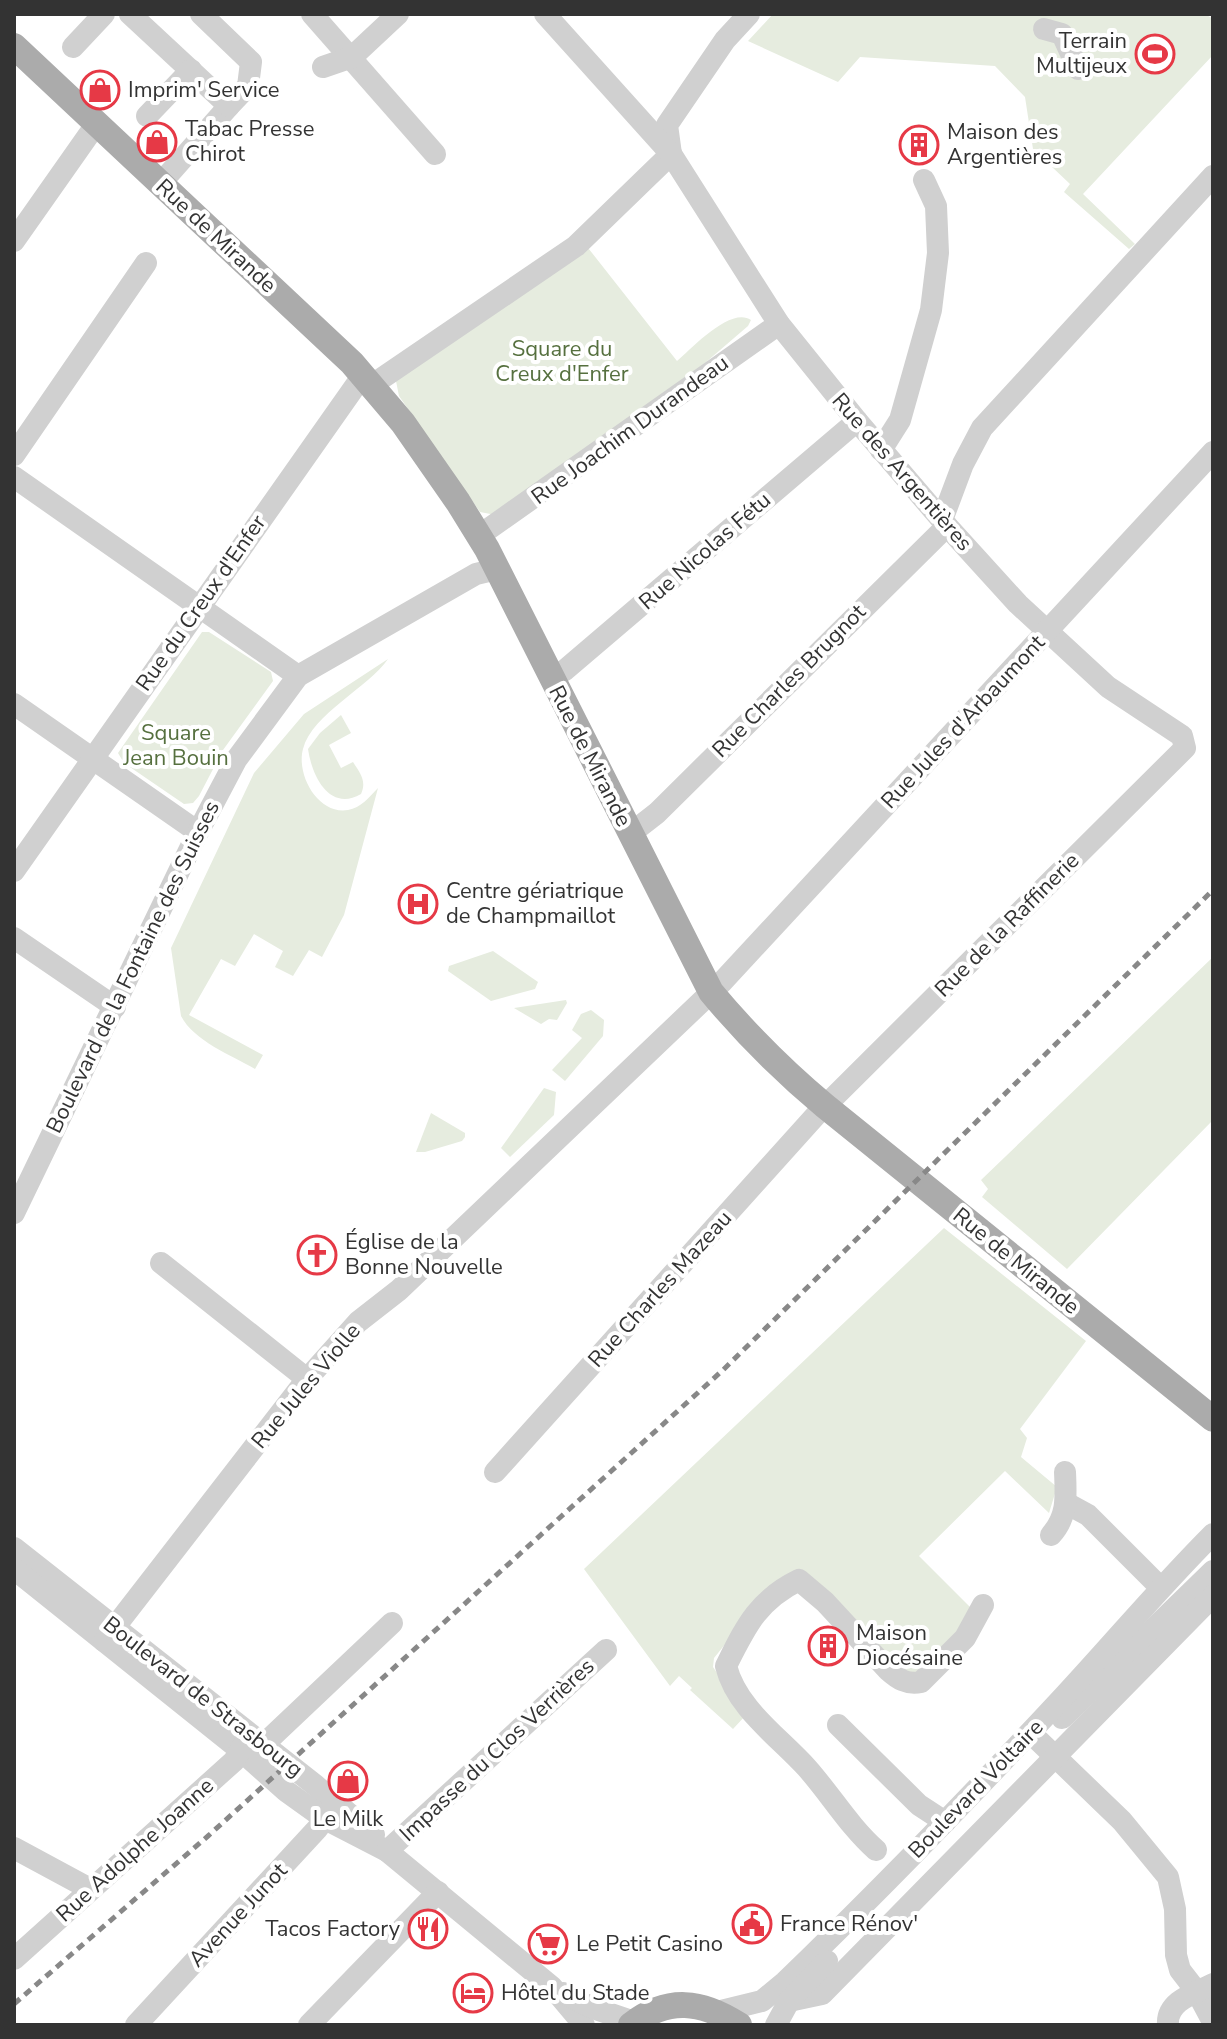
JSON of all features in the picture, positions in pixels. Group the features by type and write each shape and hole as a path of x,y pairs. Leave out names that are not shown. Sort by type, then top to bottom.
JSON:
{"main road":[{"name":"Rue de Mirande","path":"14,46 368,380 411,434 480,535 711,992 761,1050 825,1106 1213,1419"},
{"path":"633,2024 647,2014 678,2004 693,2004 728,2018"}],"street":[{"path":"73,47 104,14"},
{"path":"130,14 229,106"},
{"path":"160,184 248,86 251,62 201,14"},
{"path":"312,14 435,154"},
{"path":"323,67 352,57 398,14"},
{"name":"Rue des Argentières","path":"545,14 671,154 779,324 944,523 1047,632 1108,687 1182,736 1185,742"},
{"path":"368,380 576,246 671,154 667,125 725,40 749,14"},
{"path":"1044,29 1062,34 1078,69"},
{"path":"147,116 191,70"},
{"path":"14,241 97,123"},
{"path":"944,523 963,464 982,428 1213,176"},
{"path":"881,450 896,431 900,420 931,310 938,253 936,206 924,180"},
{"path":"14,455 146,263"},
{"name":"Rue Joachim Durandeau","path":"480,535 779,324"},
{"name":"Rue du Creux d'Enfer","path":"14,871 352,387 368,380"},
{"name":"Rue Nicolas Fétu","path":"551,678 561,674 857,421"},
{"name":"Rue Jules d'Arbaumont","path":"711,992 1213,452"},
{"path":"14,477 298,676"},
{"name":"Rue Charles Brugnot","path":"630,834 657,813 944,523"},
{"name":"Boulevard de la Fontaine des Suisses","path":"14,1213 198,832 236,760 298,676 476,574 497,569"},
{"path":"14,704 198,832"},
{"name":"Rue de la Raffinerie","path":"825,1106 1182,753 1185,742"},
{"path":"14,938 115,1007"},
{"name":"Rue Jules Violle","path":"110,1635 307,1379 358,1322 399,1290 711,992"},
{"name":"Rue Charles Mazeau","path":"495,1472 825,1106"},
{"path":"161,1263 307,1379"},
{"path":"1047,1531 1066,1503 1065,1472"},
{"path":"1066,1503 1088,1515 1160,1587"},
{"name":"Boulevard Voltaire","path":"728,2018 762,2001 858,1911 1067,1693 1160,1587 1213,1534"},
{"name":"Boulevard de Strasbourg","path":"14,1548 21,1574 110,1635 251,1743 331,1811 371,1831 387,1851 552,1987"},
{"name":"Boulevard Voltaire","path":"776,2025 789,2001 822,1994 1213,1571"},
{"path":"876,1850 857,1833 808,1769 745,1705 732,1687 726,1666 760,1608 777,1591 799,1580 825,1602 888,1670 911,1684 921,1682 965,1638 983,1605"},
{"name":"Boulevard Voltaire","path":"1048,1748 1213,1596"},
{"name":"Rue Adolphe Joanne","path":"14,1959 251,1743 392,1623"},
{"name":"Impasse du Clos Verrières","path":"387,1851 606,1650"},
{"path":"838,1725 919,1805 945,1822"},
{"path":"1048,1748 1141,1842 1168,1877 1175,1909 1176,1955 1180,1970 1205,1988 1213,2022"},
{"name":"Avenue Junot","path":"136,2025 331,1811"},
{"path":"14,1848 90,1889"},
{"path":"314,2020 438,1892"},
{"path":"552,1987 633,2024"},
{"path":"552,1987 584,2025"},
{"path":"1168,2025 1176,2003 1205,1988"}],"green space":[{"path":"773,14 1205,14 1213,19 1213,55 1083,194 1135,244 1129,249 1064,192 1070,184 1033,149 1025,97 995,66 860,57 838,82 748,41"},
{"name":"Square du Creux d'Enfer","path":"585,244 677,361 723,323 743,317 751,320 748,326 648,412 501,516 480,512 399,396 396,381"},
{"name":"Square Jean Bouin","path":"202,632 209,632 271,672 273,681 223,750 199,796 193,803 184,804 124,763 118,753"},
{"path":"388,659 317,724 303,749 306,781 327,806 337,810 353,809 378,788 344,915 322,957 309,950 293,976 275,967 283,951 254,934 235,966 221,959 189,1015 263,1055 255,1069 214,1047 187,1025 181,1016 171,948 254,773 304,714"},
{"path":"341,715 351,733 329,745 341,768 353,762 362,777 361,794 350,798 340,798 324,789 308,749 320,733"},
{"path":"493,951 538,982 535,989 491,1001 448,971 449,966"},
{"path":"1213,957 1213,1120 1067,1269 982,1197 988,1189 981,1180"},
{"path":"566,1000 557,1020 549,1019 541,1024 514,1008"},
{"path":"591,1010 604,1020 603,1036 565,1081 552,1070 582,1038 572,1030 581,1014"},
{"path":"544,1088 556,1092 554,1115 510,1157 501,1148"},
{"path":"431,1113 465,1133 465,1137 462,1141 416,1152"},
{"path":"944,1228 1086,1341 1020,1429 1027,1438 1021,1457 1057,1487 1049,1513 1005,1471 919,1556 976,1613 923,1672 908,1675 814,1582 772,1586 714,1658 713,1667 746,1715 733,1729 679,1676 670,1686 584,1569"}],"railway":[{"path":"14,2004 208,1836 723,1370 1213,890"}],"place":[{"name":"Terrain Multijeux","path":"1155,54"},
{"name":"Imprim' Service","path":"100,90"},
{"name":"Tabac Presse Chirot","path":"157,142"},
{"name":"Maison des Argentières","path":"919,145"},
{"name":"Centre gériatrique de Champmaillot","path":"418,904"},
{"name":"Église de la Bonne Nouvelle","path":"317,1255"},
{"name":"Maison Diocésaine","path":"828,1646"},
{"name":"Le Milk","path":"348,1781"},
{"name":"France Rénov'","path":"752,1924"},
{"name":"Tacos Factory","path":"428,1929"},
{"name":"Le Petit Casino","path":"548,1944"},
{"name":"Hôtel du Stade","path":"473,1993"}]}
